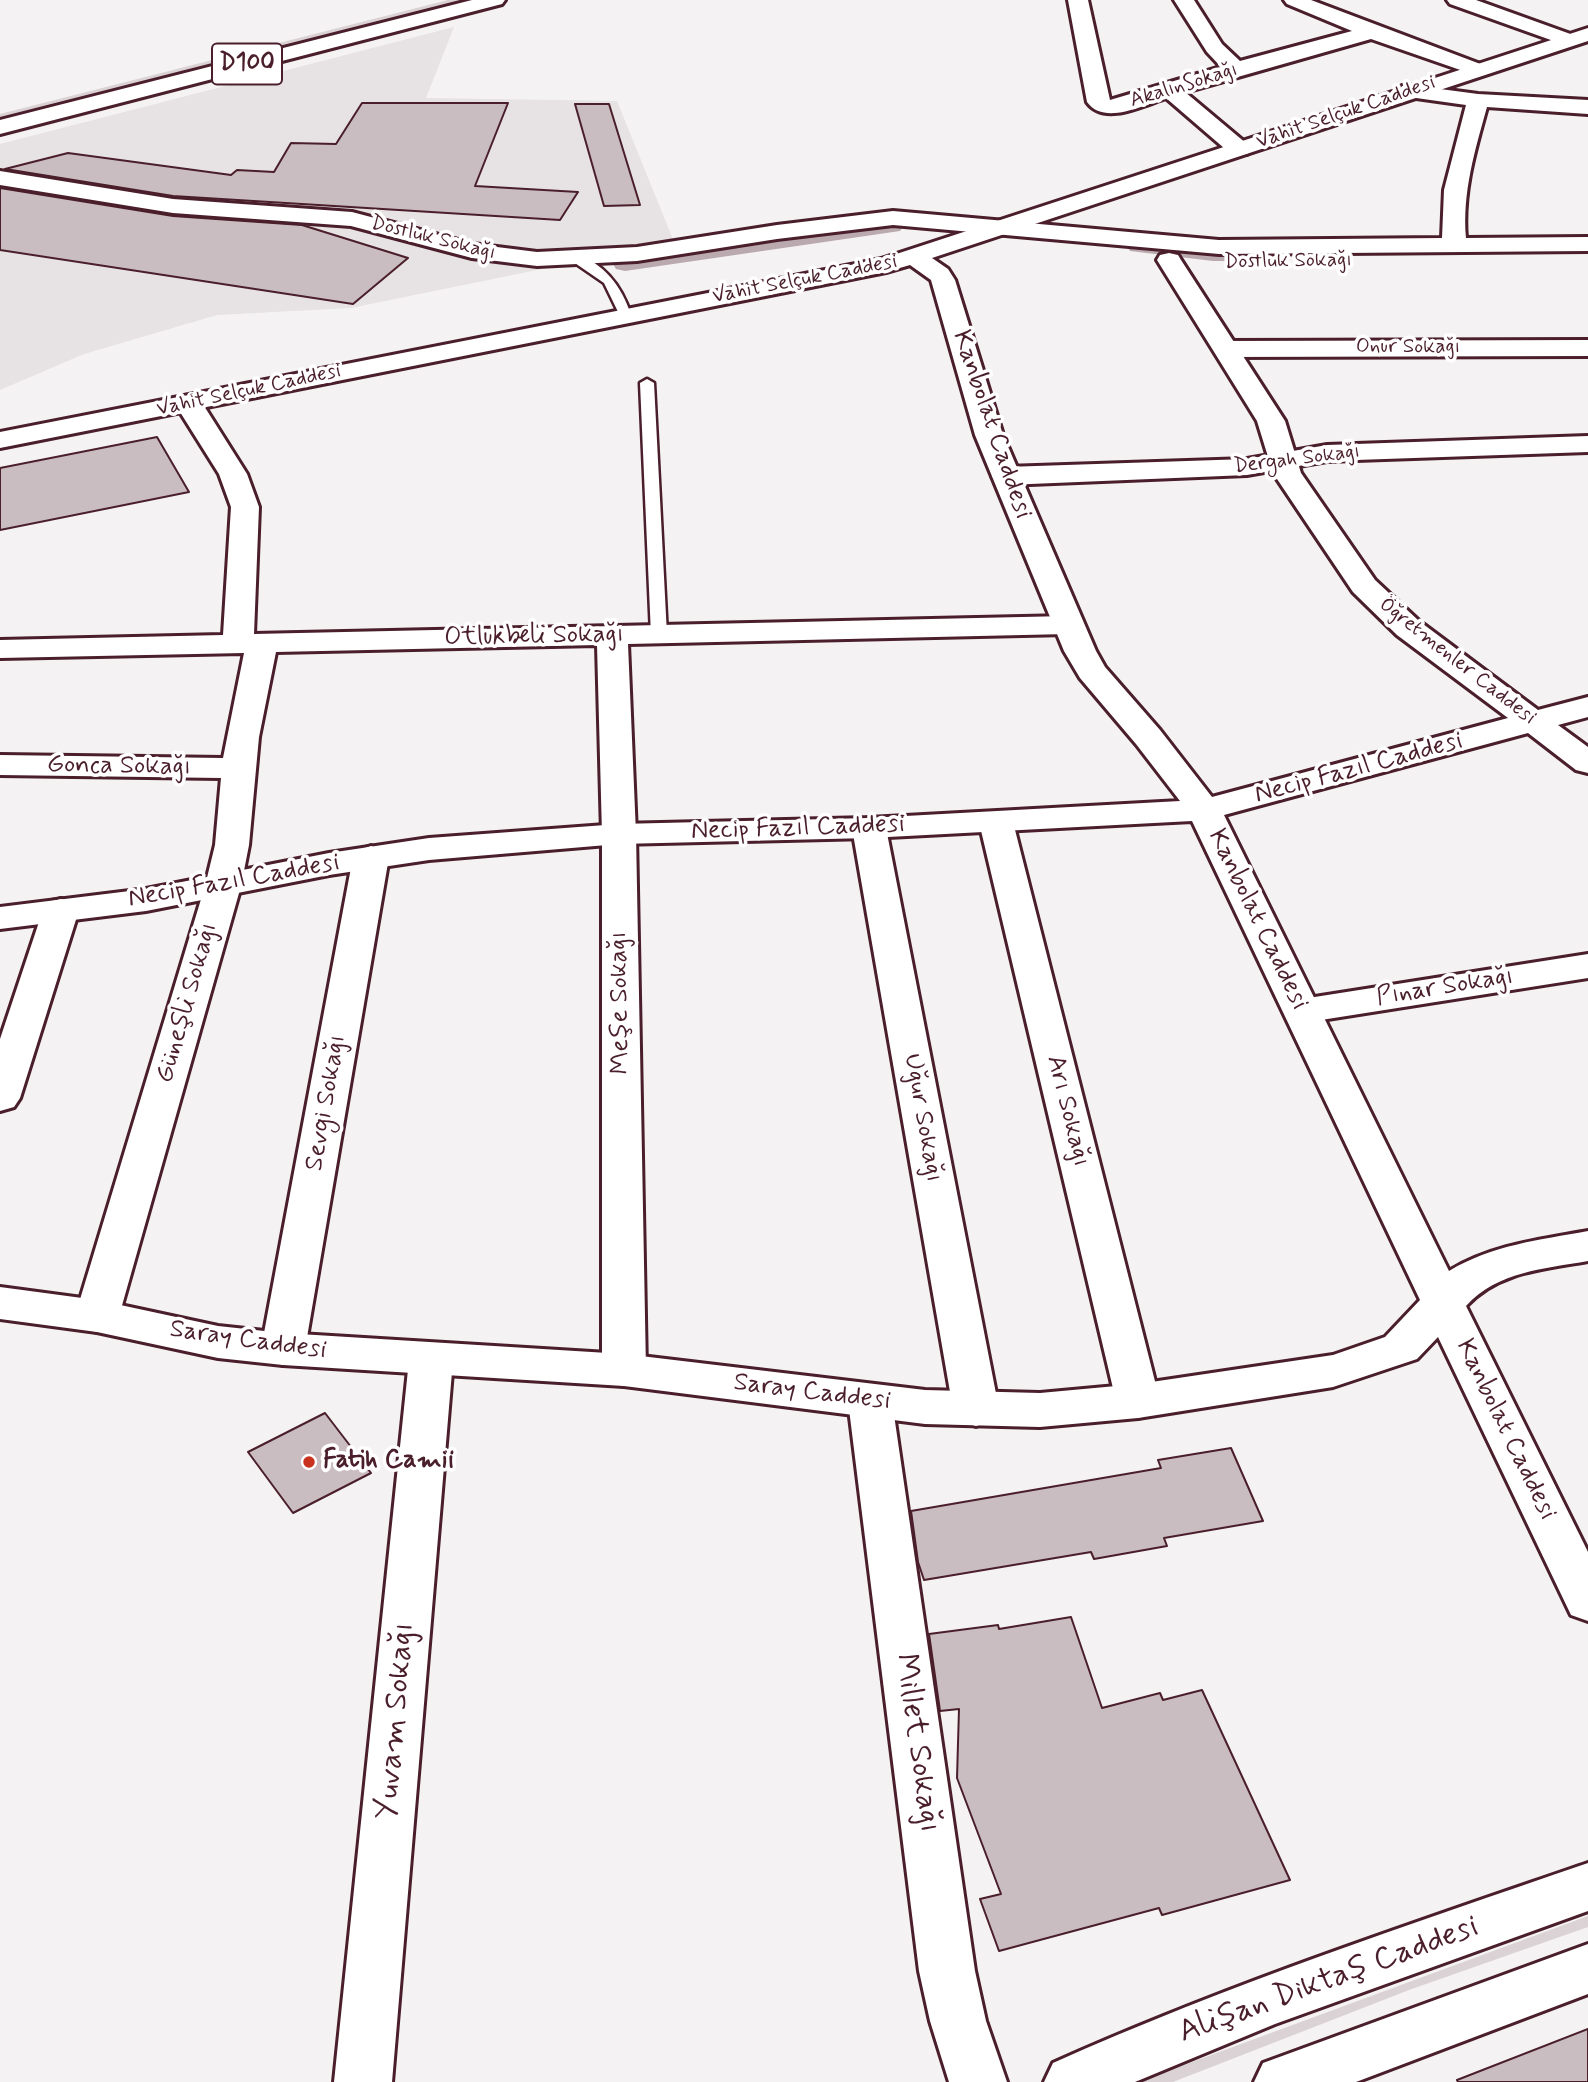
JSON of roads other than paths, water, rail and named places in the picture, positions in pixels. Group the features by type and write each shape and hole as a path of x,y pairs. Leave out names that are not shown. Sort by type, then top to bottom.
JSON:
{"main road":[{"name":"D100","path":"0,109 426,0"},
{"name":"D100","path":"0,127 495,0"},
{"name":"AkalınSokağı","path":"1078,0 1101,105 1116,106 1236,69 1372,32"},
{"path":"1184,0 1214,48 1236,69"},
{"path":"1294,0 1372,32 1476,69"},
{"path":"1457,0 1578,37"},
{"name":"Vahit Selçuk Caddesi","path":"0,440 886,265 1578,37"},
{"path":"1170,91 1239,149"},
{"path":"1410,91 1478,100 1588,107"},
{"path":"1455,246 1451,219 1455,190 1478,100"},
{"name":"Dostluk Sokağı","path":"0,178 137,202 352,219 500,256 576,258 637,254 777,232 893,218 992,229 1075,233 1229,247 1588,244"},
{"name":"Dostluk Sokağı","path":"992,229 1049,244 1169,260 1248,265 1588,259"},
{"name":"Kanbolat Caddesi","path":"914,257 939,274 943,280 976,397 1067,625 1091,671 1149,737 1204,810 1588,1601"},
{"name":"Öğretmenler Caddesi","path":"1169,260 1271,421 1287,473 1350,568 1377,600 1408,628 1588,764"},
{"name":"Onur Sokağı","path":"1227,349 1588,348"},
{"name":"Güneşli Sokağı","path":"97,1316 232,845 250,644 245,507 233,474 189,404"},
{"name":"Dergah Sokağı","path":"1006,476 1228,468 1327,453 1588,444"},
{"name":"Otlukbeli Sokağı","path":"0,649 1067,625"},
{"name":"Meşe Sokağı","path":"612,636 619,834 624,1370"},
{"name":"Necip Fazıl Caddesi","path":"0,918 146,901 371,857 429,849 619,834 869,828 1204,810 1588,707"},
{"name":"Gonca Sokağı","path":"0,765 238,768"},
{"name":"Arı Sokağı","path":"996,822 1138,1401"},
{"name":"Uğur Sokağı","path":"869,828 976,1409"},
{"name":"Sevgi Sokağı","path":"283,1349 371,857"},
{"path":"0,1098 61,910"},
{"name":"Pınar Sokağı","path":"1302,1011 1588,966"},
{"name":"Saray Caddesi","path":"2,1309 97,1316 218,1342 283,1349 624,1370 870,1401 976,1409 1040,1410 1138,1401 1332,1371 1373,1359 1401,1348 1443,1301 1471,1278 1509,1260 1588,1246"},
{"name":"Yuvam Sokağı","path":"363,2082 431,1360"},
{"name":"Millet Sokağı","path":"870,1401 947,1970 958,2021 978,2082"},
{"name":"Alişan Diktaş Caddesi","path":"1073,2082 1215,2021 1588,1887"},
{"path":"1283,2082 1588,1969"}],"lane":[{"path":"576,258 609,280 617,289 625,315"},
{"path":"647,383 659,635"}],"waterway":[{"path":"625,264 892,226"},
{"path":"1139,246 1213,254 1267,254"}],"place":[{"name":"Fatih Camii","path":"309,1462"}]}
